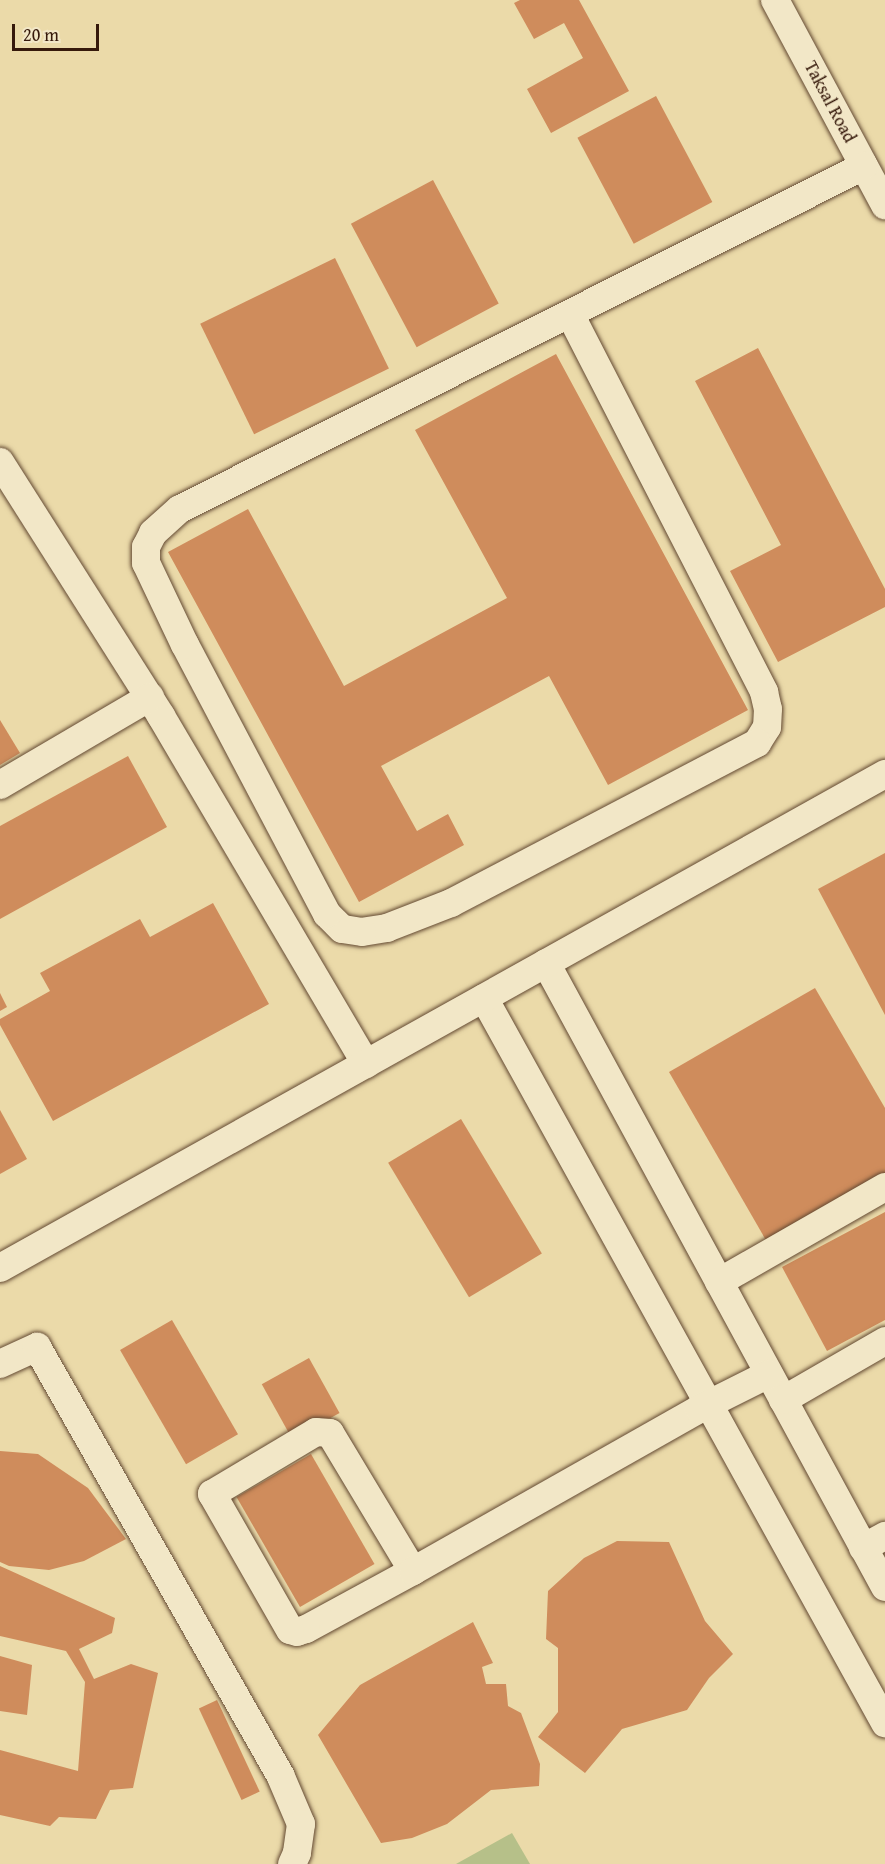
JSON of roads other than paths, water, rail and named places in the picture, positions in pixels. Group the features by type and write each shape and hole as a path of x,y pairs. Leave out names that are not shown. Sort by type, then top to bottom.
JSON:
{"street":[{"name":"Taksal Road","path":"775,0 885,205"},
{"path":"570,314 764,692 768,709 767,727 757,743 451,903 387,928 362,932 342,929 327,914 185,645 146,563 146,547 153,533 180,509 864,166"},
{"path":"0,462 150,697 366,1064"},
{"path":"0,785 150,697"},
{"path":"0,1268 885,774"},
{"path":"546,963 783,1400 874,1542 885,1587"},
{"path":"484,998 885,1723"},
{"path":"719,1282 885,1187"},
{"path":"783,1400 885,1341"},
{"path":"0,1364 37,1347 281,1777 301,1824 297,1852 292,1864"},
{"path":"413,1571 330,1433 316,1432 212,1494 290,1630 297,1632 413,1571 710,1403 769,1374"}]}
